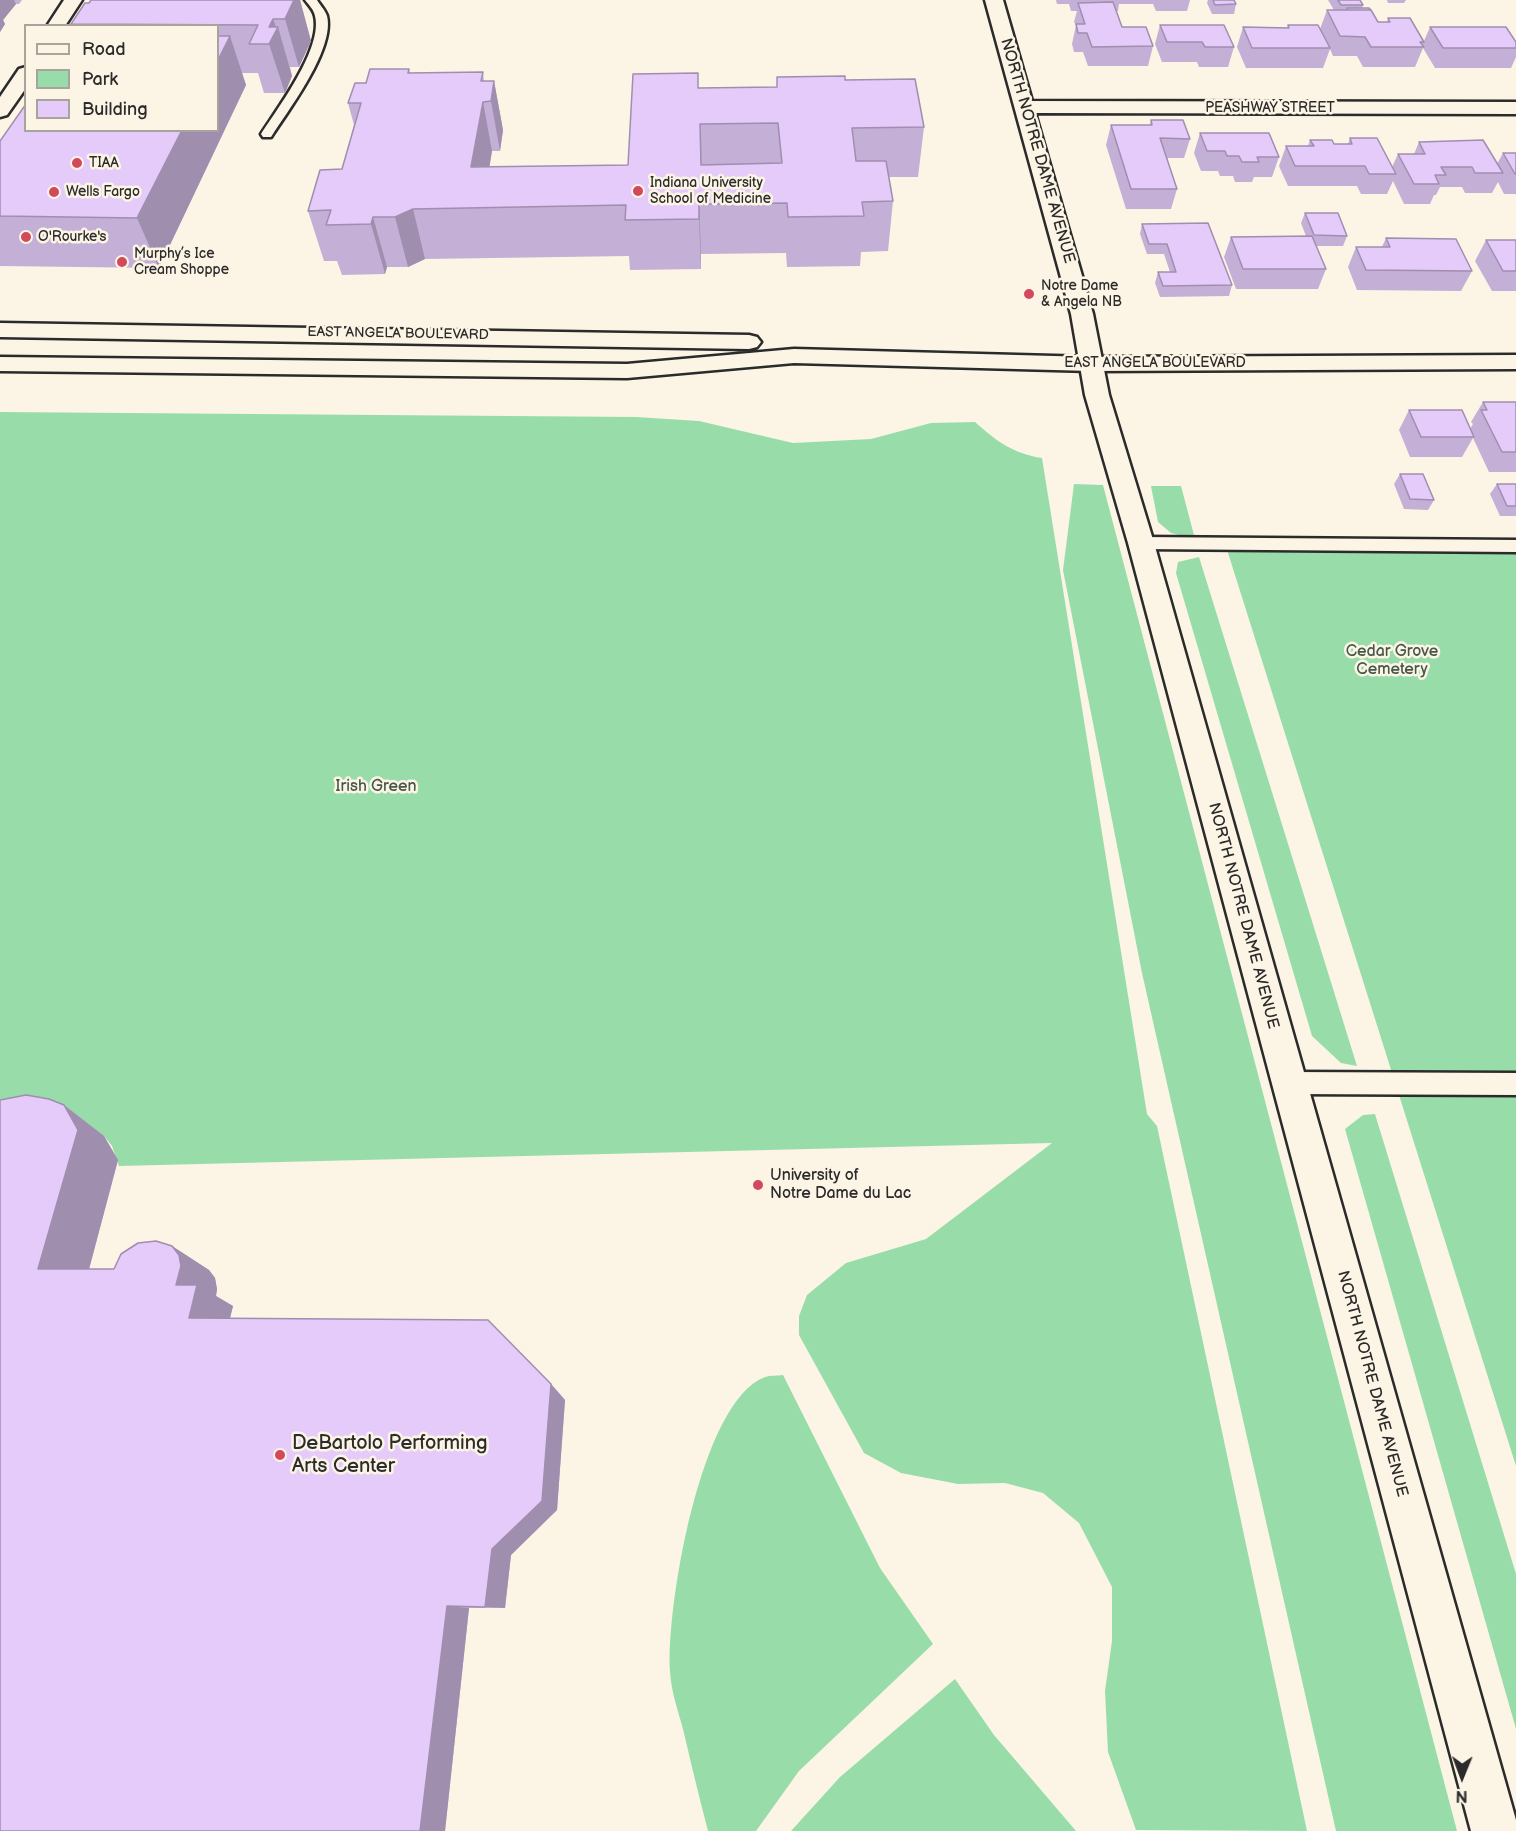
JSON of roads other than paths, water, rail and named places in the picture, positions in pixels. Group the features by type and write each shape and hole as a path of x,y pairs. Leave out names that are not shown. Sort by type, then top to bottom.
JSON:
{"street":[{"path":"57,24 73,0"},
{"name":"NORTH NOTRE DAME AVENUE","path":"994,0 1082,314 1097,394 1141,543 1495,1831"},
{"path":"0,111 24,76"},
{"name":"PEASHWAY STREET","path":"1024,107 1516,108"},
{"name":"EAST ANGELA BOULEVARD","path":"0,330 553,336 750,342 794,356"},
{"name":"EAST ANGELA BOULEVARD","path":"0,364 627,371 794,356 1091,364 1516,362"}],"lane":[{"path":"267,134 295,91 321,32 321,16 311,0"},
{"path":"1141,543 1516,546"},
{"path":"1289,1083 1516,1084"}],"place":[{"name":"TIAA","path":"77,163"},
{"name":"Indiana University School of Medicine","path":"638,191"},
{"name":"Wells Fargo","path":"54,192"},
{"name":"O'Rourke's","path":"26,237"},
{"name":"Murphy’s Ice Cream Shoppe","path":"122,262"},
{"name":"Notre Dame & Angela NB","path":"1029,294"},
{"name":"University of Notre Dame du Lac","path":"758,1185"},
{"name":"DeBartolo Performing Arts Center","path":"280,1455"}],"park label":[{"name":"Cedar Grove Cemetery","path":"1392,661"},
{"name":"Irish Green","path":"376,787"}]}
